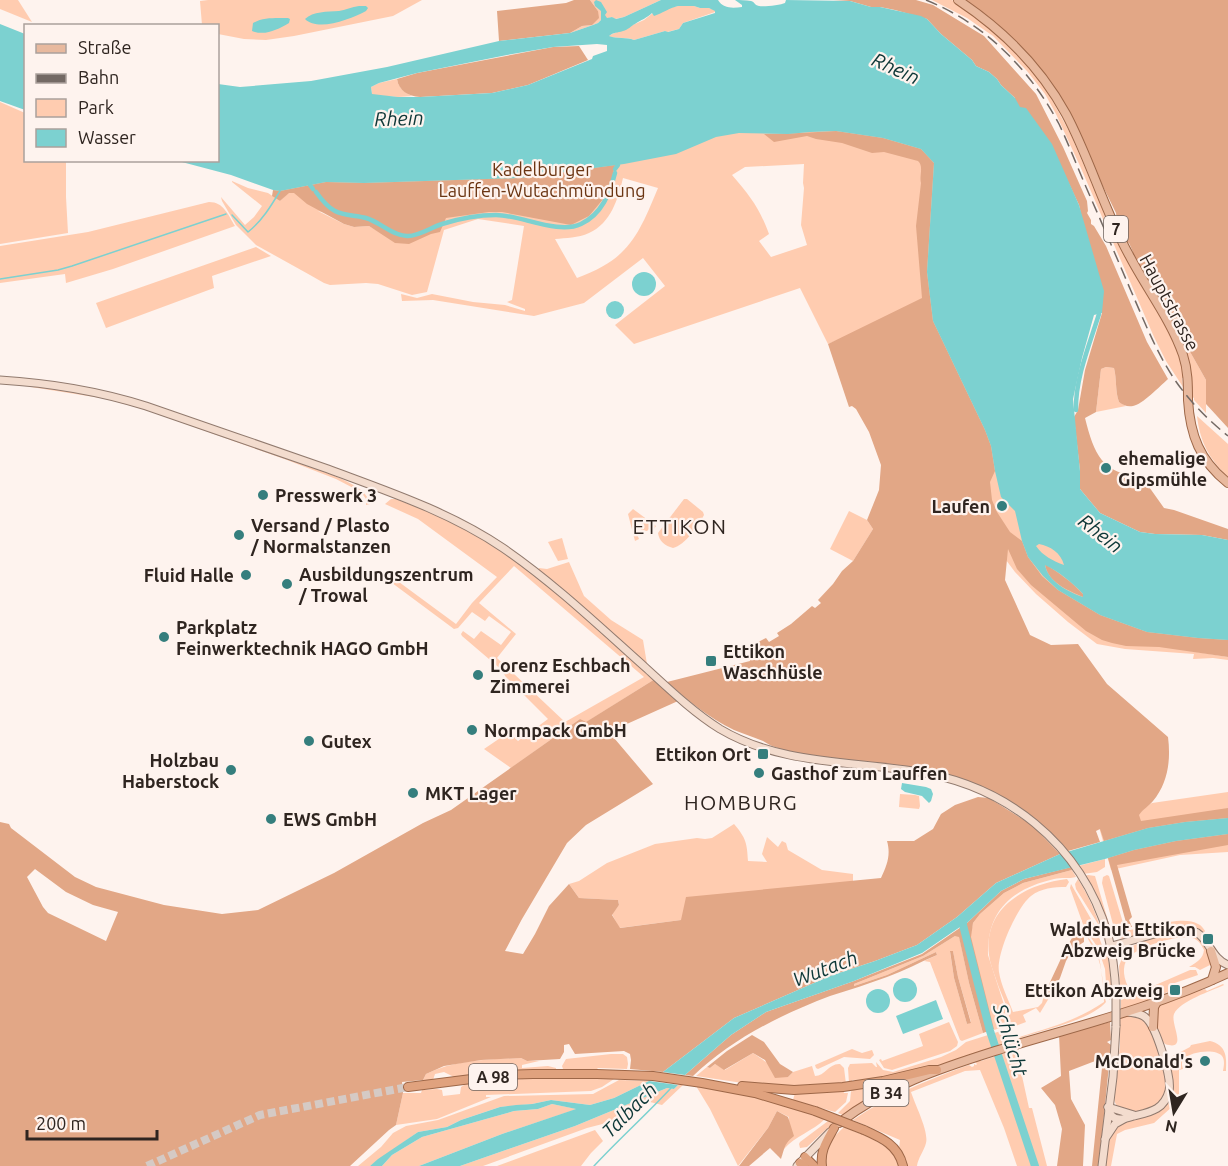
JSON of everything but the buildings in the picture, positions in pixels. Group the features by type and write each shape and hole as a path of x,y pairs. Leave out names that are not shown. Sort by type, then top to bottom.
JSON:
{"highway":[{"path":"711,1085 794,1090 847,1087 938,1070"},
{"name":"A 98","path":"408,1086 503,1076 597,1074 653,1076 702,1083 755,1094 815,1111 864,1130 889,1143 897,1150 903,1166"},
{"path":"822,1166 823,1149 836,1126"},
{"path":"802,1163 814,1166"}],"main road":[{"name":"Hauptstrasse","path":"958,0 996,27 1024,55 1041,75 1066,115 1128,254 1179,346 1187,370 1190,423 1194,439 1208,463 1228,483"},
{"path":"0,380 37,382 78,389 146,406 351,478 446,516 502,547 533,570 684,702 721,729 759,746 797,757 934,774 980,789 1013,806 1035,822 1073,864 1100,912 1110,946 1114,966 1116,1026 1113,1077 1102,1166"},
{"path":"1110,946 1161,932 1185,929 1197,932 1219,961 1228,965"},
{"path":"1114,966 1124,944"},
{"path":"1206,982 1216,967 1211,951"},
{"name":"B 34","path":"836,1126 880,1096 938,1070 1124,1012 1228,973"},
{"path":"1104,1141 1115,1124 1154,1111 1161,1105 1169,1091 1169,1076 1154,1027 1154,1007 1158,1000"},
{"path":"1124,1012 1144,1015 1154,1027"},
{"path":"1108,1107 1135,1116"},
{"path":"1108,1107 1115,1118 1126,1119"},
{"path":"802,1163 836,1126"}],"green space":[{"path":"0,0 18,0 32,22 0,9"},
{"path":"422,0 393,16 266,40 219,34 219,24 202,24 200,1"},
{"path":"574,0 590,0 598,11 599,18 592,25 582,26 570,33 499,41 497,11 566,3"},
{"path":"590,0 661,0 624,17 601,20 598,23 570,33 582,26 592,25 598,11"},
{"path":"833,0 916,0 933,5 984,36 1036,94 1087,201 1087,213 1091,224 1106,246 1147,342 1168,379 1137,405 1127,406 1119,402 1114,368 1101,369 1096,412 1085,418 1096,452 1109,467 1117,472 1142,477 1164,508 1228,529 1228,540 1202,535 1140,532 1100,513 1080,489 1074,417 1078,410 1085,370 1102,313 1079,205 1063,171 1015,98 989,72 976,66 927,19 895,10"},
{"path":"932,0 952,0 998,34 1031,68 1045,87 1070,133 1130,266 1175,342 1184,378 1182,378 1183,387 1154,337 1080,166 1045,94 1027,71 993,36 967,18"},
{"path":"966,0 1228,0 1228,428 1206,404 1206,380 1167,311 1162,309 1131,253 1133,252 1129,243 1123,240 1116,213 1073,125 1038,67 1015,41"},
{"path":"678,6 709,8 715,12 683,23 679,29 634,40 608,36 644,20 653,13 655,15"},
{"path":"579,46 588,60 528,85 492,93 420,97 402,90 397,79 417,73 553,47"},
{"path":"397,79 402,90 412,96 372,95 371,87"},
{"path":"0,102 24,113 24,162 66,162 68,233 0,244"},
{"name":"Kadelburger Lauffen-Wutachmündung","path":"941,117 1022,465 1228,601 1228,652 1172,648 1228,657 1228,660 1193,659 1194,654 1125,649 1097,644 1068,622 1015,572 840,339 828,344 800,288 634,344 615,325 665,286 643,258 584,303 534,316 433,300 402,301 401,294 417,298 432,294 473,302 505,305 525,311 507,302 512,300 524,226 478,219 444,230 427,292 412,295 378,284 366,283 330,285 256,245 236,225 222,201 221,197 245,225 262,206 232,181 268,193 280,201 288,193 274,193 277,145","holes":["804,164 801,225 807,245 771,257 759,241 769,234 762,216 732,175 745,167","623,178 658,188 630,244 609,263 577,278 555,239 581,236 597,229 608,217 616,202","318,211 370,224 381,233 369,226 354,227"]},
{"path":"836,131 883,138 921,149 934,163 927,272 933,321 991,446 995,471 990,482 992,500 997,512 1010,532 1022,541 1028,557 1042,576 1058,590 1100,615 1147,632 1228,640 1228,657 1159,647 1126,646 1102,640 1086,631 1031,585 1017,569 1008,549 1005,580 1030,635 1051,645 1078,644 1107,684 1168,737 1169,763 1165,779 1158,794 1139,815 1141,821 1228,808 1228,818 1148,828 1104,841 1100,829 1096,831 1100,842 1068,851 1035,819 1017,806 977,786 934,772 899,766 827,760 780,749 716,720 667,682 750,661 750,652 755,644 766,638 769,642 779,636 777,633 812,606 815,608 821,603 818,600 853,561 873,529 867,520 879,490 881,465 869,432 856,409 849,407 828,344 922,298 916,226 921,168 918,161 884,152 872,153 842,143 807,136 774,142 764,134"},
{"name":"Kadelburger Lauffen-Wutachmündung","path":"615,165 609,192 589,216 571,225 502,212 489,212 446,218 440,232 409,244 395,243 369,226 354,227 344,224 307,204 294,193 289,193 280,201 272,196 273,190 280,191 326,182 520,178"},
{"path":"209,202 222,207 235,226 66,283 65,274 0,283 0,246 88,232"},
{"path":"256,247 271,256 212,276 214,288 106,328 96,303"},
{"path":"1162,309 1167,311 1206,380 1206,413 1191,396 1190,379"},
{"path":"1114,368 1119,402 1126,406 1096,412 1101,369"},
{"path":"29,385 53,387 126,402 330,474 358,488 367,496 370,504 366,505 366,499 361,492 336,479 149,411 107,399"},
{"path":"1197,416 1228,444 1228,477 1206,450"},
{"path":"391,499 396,499 432,513 471,532 509,555 548,585 655,679 585,723 580,719 511,768 484,749 509,732 518,741 548,719 505,676 503,671 461,634 463,631 474,639 481,631 501,645 511,632 489,616 485,621 472,612 458,628 454,629 381,573 384,571 456,624 497,577 418,519 385,504","holes":["514,566 644,677 565,722 497,658 516,634 479,603"]},
{"path":"684,499 687,499 704,515 686,539 673,548 663,543 658,533"},
{"path":"633,509 656,526 647,531 637,526 635,529 639,539 635,541 628,514"},
{"path":"849,511 867,520 873,529 853,561 830,549"},
{"path":"562,538 568,559 558,561 548,542"},
{"path":"569,562 584,596 611,620 643,640 647,664 538,570"},
{"path":"1045,564 1074,586 1083,594 1083,597 1054,581"},
{"path":"655,679 678,701 609,732 653,784 586,825 567,843 505,951 523,954 549,906 569,884 579,898 618,900 619,905 612,915 620,928 681,920 686,897 881,878 888,860 887,841 914,841 933,829 941,814 955,805 978,797 989,798 1032,825 1060,854 996,883 957,917 917,945 830,976 734,1018 663,1072 630,1069 630,1054 624,1051 575,1054 569,1044 564,1045 564,1052 560,1059 481,1060 444,1066 426,1074 423,1080 402,1082 403,1093 396,1125 350,1166 0,1166 0,822 9,824 11,828 75,877 96,887 164,905 222,914 258,910 334,873 423,823 451,810 580,719 586,722","holes":["35,869 66,892 93,905 118,912 106,941 48,913 27,877"]},
{"path":"1228,792 1228,852 1180,855 1111,870 1099,827 1141,812 1152,803"},
{"path":"900,794 919,796 919,809 899,807"},
{"path":"734,824 745,841 748,861 767,862 762,854 767,837 778,847 782,841 786,843 788,850 822,870 853,874 853,881 681,920 619,928 612,914 619,905 618,900 579,898 569,884 579,881 607,863 655,844 712,838"},
{"path":"1228,834 1228,845 1117,865 1132,917 1129,920 1132,927 1127,926 1108,858 1176,841"},
{"path":"1105,859 1105,867 1097,872 1083,874 1078,866"},
{"path":"1071,867 1072,870 1023,883 1004,893 973,923 971,937 994,1029 983,1033 959,937 955,936 923,956 854,984 854,986 887,975 936,952 937,955 893,975 793,1011 740,1039 693,1076 685,1075 731,1035 766,1012 922,954 967,923 1001,891 1024,879"},
{"path":"1072,870 1076,877 1054,879 1026,889 1014,896 997,914 989,939 988,955 1009,1020 1007,1026 994,1030 970,937 973,923 1004,893 1023,883"},
{"path":"1107,875 1124,926 1130,930 1183,921 1199,924 1205,931 1203,934 1185,926 1123,939 1115,937 1102,883 1103,877"},
{"path":"1085,876 1095,876 1110,932 1087,882"},
{"path":"1067,879 1069,882 1066,887 1043,890 1035,893 1025,902 1004,943 999,972 1013,1012 1038,1007 1044,995 1049,998 1040,1013 1036,1008 1023,1015 1026,1022 1010,1028 1008,1010 990,958 989,938 993,924 1000,911 1023,893 1037,886"},
{"path":"1078,879 1094,911 1106,945 1098,924 1076,889 1075,884"},
{"path":"1071,884 1095,926 1104,951 1108,955 1112,992 1110,1000 1107,997 1105,969 1098,948 1084,927 1070,888"},
{"path":"1080,924 1084,942 1073,949 1050,998 1044,995"},
{"path":"1184,932 1203,943 1212,964 1200,970 1189,967 1199,960 1204,950 1195,939 1189,937 1158,942 1137,951 1126,961 1124,973 1131,993 1121,997 1119,966 1124,953 1144,941"},
{"path":"955,936 959,936 983,1033 960,1040 930,962 924,961 937,955 936,952 887,975 854,986 854,984 923,956","holes":["953,951 971,1022 967,1024 954,978 950,952"]},
{"path":"1087,936 1097,952 1101,971 1095,951"},
{"path":"950,951 953,951 971,1023 967,1024 954,978"},
{"path":"1190,970 1196,970 1198,975 1169,985 1172,990 1163,996 1121,1010 1121,1000"},
{"path":"1223,984 1177,1009 1173,1018 1177,1036 1176,1044 1165,1044 1155,1021 1155,1013 1160,1003 1201,988 1207,991"},
{"path":"1103,987 1106,1002 1089,1014 1066,1024 1020,1038 1015,1036 1019,1037 1052,1027 1094,1008 1104,1002"},
{"path":"1132,1015 1141,1017 1149,1027 1160,1057 1166,1084 1165,1094 1157,1104 1138,1112 1120,1109 1114,1099 1120,1046 1120,1018"},
{"path":"949,1022 958,1042 957,1046 950,1051 892,1070 884,1068 879,1060 882,1061 923,1046 919,1034"},
{"path":"1110,1022 1111,1040 1107,1042 1111,1045 1099,1166 1092,1166 1103,1058 1069,1071 1071,1099 1085,1125 1083,1166 1057,1166 1062,1129 1055,1105 1041,1088 1061,1076 1059,1035"},
{"path":"1007,1029 1015,1042 999,1045 966,1058 883,1079 852,1080 853,1084 849,1083 850,1064 872,1063 877,1067 876,1062 883,1070 893,1072 941,1057 966,1042"},
{"path":"752,1035 764,1042 780,1064 793,1072 788,1077 775,1078 765,1060 753,1053 724,1070 715,1064 710,1068 707,1067"},
{"path":"1210,1041 1222,1048 1226,1061 1226,1071 1223,1071 1224,1059 1214,1052 1191,1054 1184,1059 1183,1069 1179,1070 1179,1105 1174,1105 1154,1123 1117,1134 1111,1166 1104,1166 1108,1143 1117,1127 1154,1114 1162,1108 1171,1092 1173,1082 1171,1057 1191,1045"},
{"path":"1019,1047 1017,1053 1029,1108 1032,1108 1047,1166 1017,1166 980,1070 965,1071 911,1092 924,1125 926,1138 917,1166 907,1166 899,1149 900,1140 853,1120 906,1090 963,1067 969,1065 972,1067 977,1064 975,1062 1009,1052 1011,1061 1013,1061 1012,1049"},
{"path":"852,1049 862,1053 872,1050 874,1055 870,1059 844,1057 816,1068 815,1065"},
{"path":"753,1053 788,1077 793,1072 812,1066 815,1076 822,1074 833,1065 840,1064 844,1068 846,1084 769,1087 696,1076 715,1064 725,1070"},
{"path":"623,1054 627,1057 627,1069 563,1069 562,1066 566,1059"},
{"path":"521,1058 527,1061 539,1061 522,1065 522,1068 548,1066 556,1070 456,1078 444,1072 435,1074 433,1080 423,1080 426,1074 460,1063"},
{"path":"912,1077 876,1093 843,1115 838,1113 850,1101 851,1091 853,1092 850,1089"},
{"path":"533,1078 614,1079 591,1091 486,1095 486,1097 491,1097 437,1119 396,1125 403,1093 421,1093 422,1090 437,1089 442,1090 443,1096 460,1094 461,1087 466,1084"},
{"path":"619,1080 649,1081 614,1098 590,1105 551,1100 500,1107 447,1127 418,1132 370,1166 358,1166 381,1147 393,1133 406,1126 438,1120 504,1096 593,1094"},
{"path":"678,1085 683,1085 662,1105 650,1102 625,1117 614,1117 618,1120 587,1128 483,1166 460,1166 575,1126 667,1088 674,1089"},
{"path":"696,1086 742,1094 809,1112 809,1114 825,1119 784,1149 789,1117 777,1111 768,1128 738,1166"},
{"path":"843,1090 844,1093 848,1093 846,1102 835,1112 793,1100 795,1093"},
{"path":"552,1104 577,1109 502,1134 419,1166 382,1166 392,1155 422,1137 514,1111 538,1109"},
{"path":"777,1111 788,1117 794,1136 784,1149 781,1159 770,1148 749,1166 739,1166 768,1128"},
{"path":"828,1121 833,1123 807,1147 800,1148 800,1142"},
{"path":"844,1127 871,1136 891,1149 900,1166 824,1166 828,1144"},
{"path":"595,1130 603,1141 581,1166 497,1166"}],"water":[{"name":"Rhein","path":"596,0 601,2 607,12 605,15 607,18 616,19 661,0 718,0 723,5 732,8 742,7 735,0 751,1 757,6 783,4 786,0 850,1 921,16 927,19 976,66 997,79 1015,98 1020,107 1026,108 1052,144 1079,205 1104,291 1102,313 1094,315 1073,399 1080,489 1100,513 1140,532 1202,535 1228,540 1228,640 1147,632 1100,615 1058,590 1028,557 1015,511 1001,497 991,446 985,430 933,321 927,272 934,163 921,149 883,138 836,131 788,134 739,133 716,137 676,154 624,164 520,178 326,182 280,191 182,162 219,162 219,84 240,87 311,81 387,67 499,41 570,33 601,20 601,11 595,6","holes":["678,6 709,8 715,13 683,23 679,29 634,40 609,36 626,30 652,13 654,16","607,45 607,51 528,85 492,93 420,97 372,94 371,87 379,83 417,73 553,47","1039,544 1051,548 1064,565 1042,553 1036,546","1045,565 1070,581 1083,594 1083,597 1060,586 1050,576"]},
{"path":"359,6 368,8 360,14 335,23 318,24 305,19 316,13"},
{"path":"288,18 289,23 275,30 266,33 252,31 253,23 257,21"},
{"path":"0,24 24,34 24,110 0,101"},
{"path":"644,272 649,273 655,279 655,289 649,295 644,296 639,295 633,289 632,284 633,279 639,273"},
{"path":"611,301 619,301 624,306 622,317 611,319 606,314 606,306"},
{"path":"902,783 931,789 933,794 931,801 929,803 922,796 905,792 901,789"},
{"path":"1228,818 1228,834 1176,841 1134,850 1024,879 1001,891 967,923 967,929 962,931 960,927 922,953 854,981 766,1012 731,1035 685,1075 663,1072 734,1018 830,976 917,945 957,917 996,883 1060,854 1148,828"},
{"path":"905,978 910,979 916,985 916,995 910,1001 905,1002 900,1001 894,995 893,990 894,985 900,979"},
{"path":"878,989 883,990 889,996 889,1006 883,1012 878,1013 873,1012 867,1006 866,1001 867,996 873,990"},
{"path":"936,1000 943,1019 903,1034 896,1016"},
{"path":"649,1081 678,1085 674,1089 667,1088 575,1126 460,1166 419,1166 576,1109 552,1104 538,1109 514,1111 422,1137 392,1155 382,1166 370,1166 418,1132 447,1127 500,1107 551,1100 590,1105 614,1098"}],"waterway":[{"path":"615,169 618,165"},
{"path":"316,192 335,211 366,218 402,235 411,236 448,222 489,215 506,216 551,226 572,227 588,220 600,209 611,188 615,173"},
{"path":"310,185 313,189"},
{"path":"232,215 248,232 270,208 280,191"},
{"path":"0,279 72,266 226,214"},
{"path":"1076,410 1080,374 1099,314"},
{"name":"Schlücht","path":"962,921 990,1031 1035,1166"},
{"name":"Talbach","path":"594,1166 671,1088"}],"tunnel":[{"path":"147,1166 260,1115 408,1087"}],"railway":[{"path":"926,0 947,10 986,35 1019,66 1034,84 1059,124 1160,356 1188,397 1228,436"}],"place":[{"name":"ehemalige Gipsmühle","path":"1106,468"},
{"name":"Presswerk 3","path":"263,495"},
{"name":"Laufen","path":"1002,506"},
{"name":"Versand / Plasto / Normalstanzen","path":"239,535"},
{"name":"Fluid Halle","path":"246,575"},
{"name":"Ausbildungszentrum / Trowal","path":"287,584"},
{"name":"Parkplatz Feinwerktechnik HAGO GmbH","path":"164,637"},
{"name":"Ettikon Waschhüsle","path":"711,661"},
{"name":"Lorenz Eschbach Zimmerei","path":"478,675"},
{"name":"Normpack GmbH","path":"472,730"},
{"name":"Gutex","path":"309,741"},
{"name":"Ettikon Ort","path":"763,754"},
{"name":"Holzbau Haberstock","path":"231,770"},
{"name":"Gasthof zum Lauffen","path":"759,773"},
{"name":"MKT Lager","path":"413,793"},
{"name":"EWS GmbH","path":"271,819"},
{"name":"Waldshut Ettikon Abzweig Brücke","path":"1208,939"},
{"name":"Ettikon Abzweig","path":"1175,990"},
{"name":"McDonald's","path":"1205,1061"}],"district":[{"name":"ETTIKON","path":"680,526"},
{"name":"HOMBURG","path":"741,802"}],"water label":[{"name":"Wutach","path":"825,968"}]}
